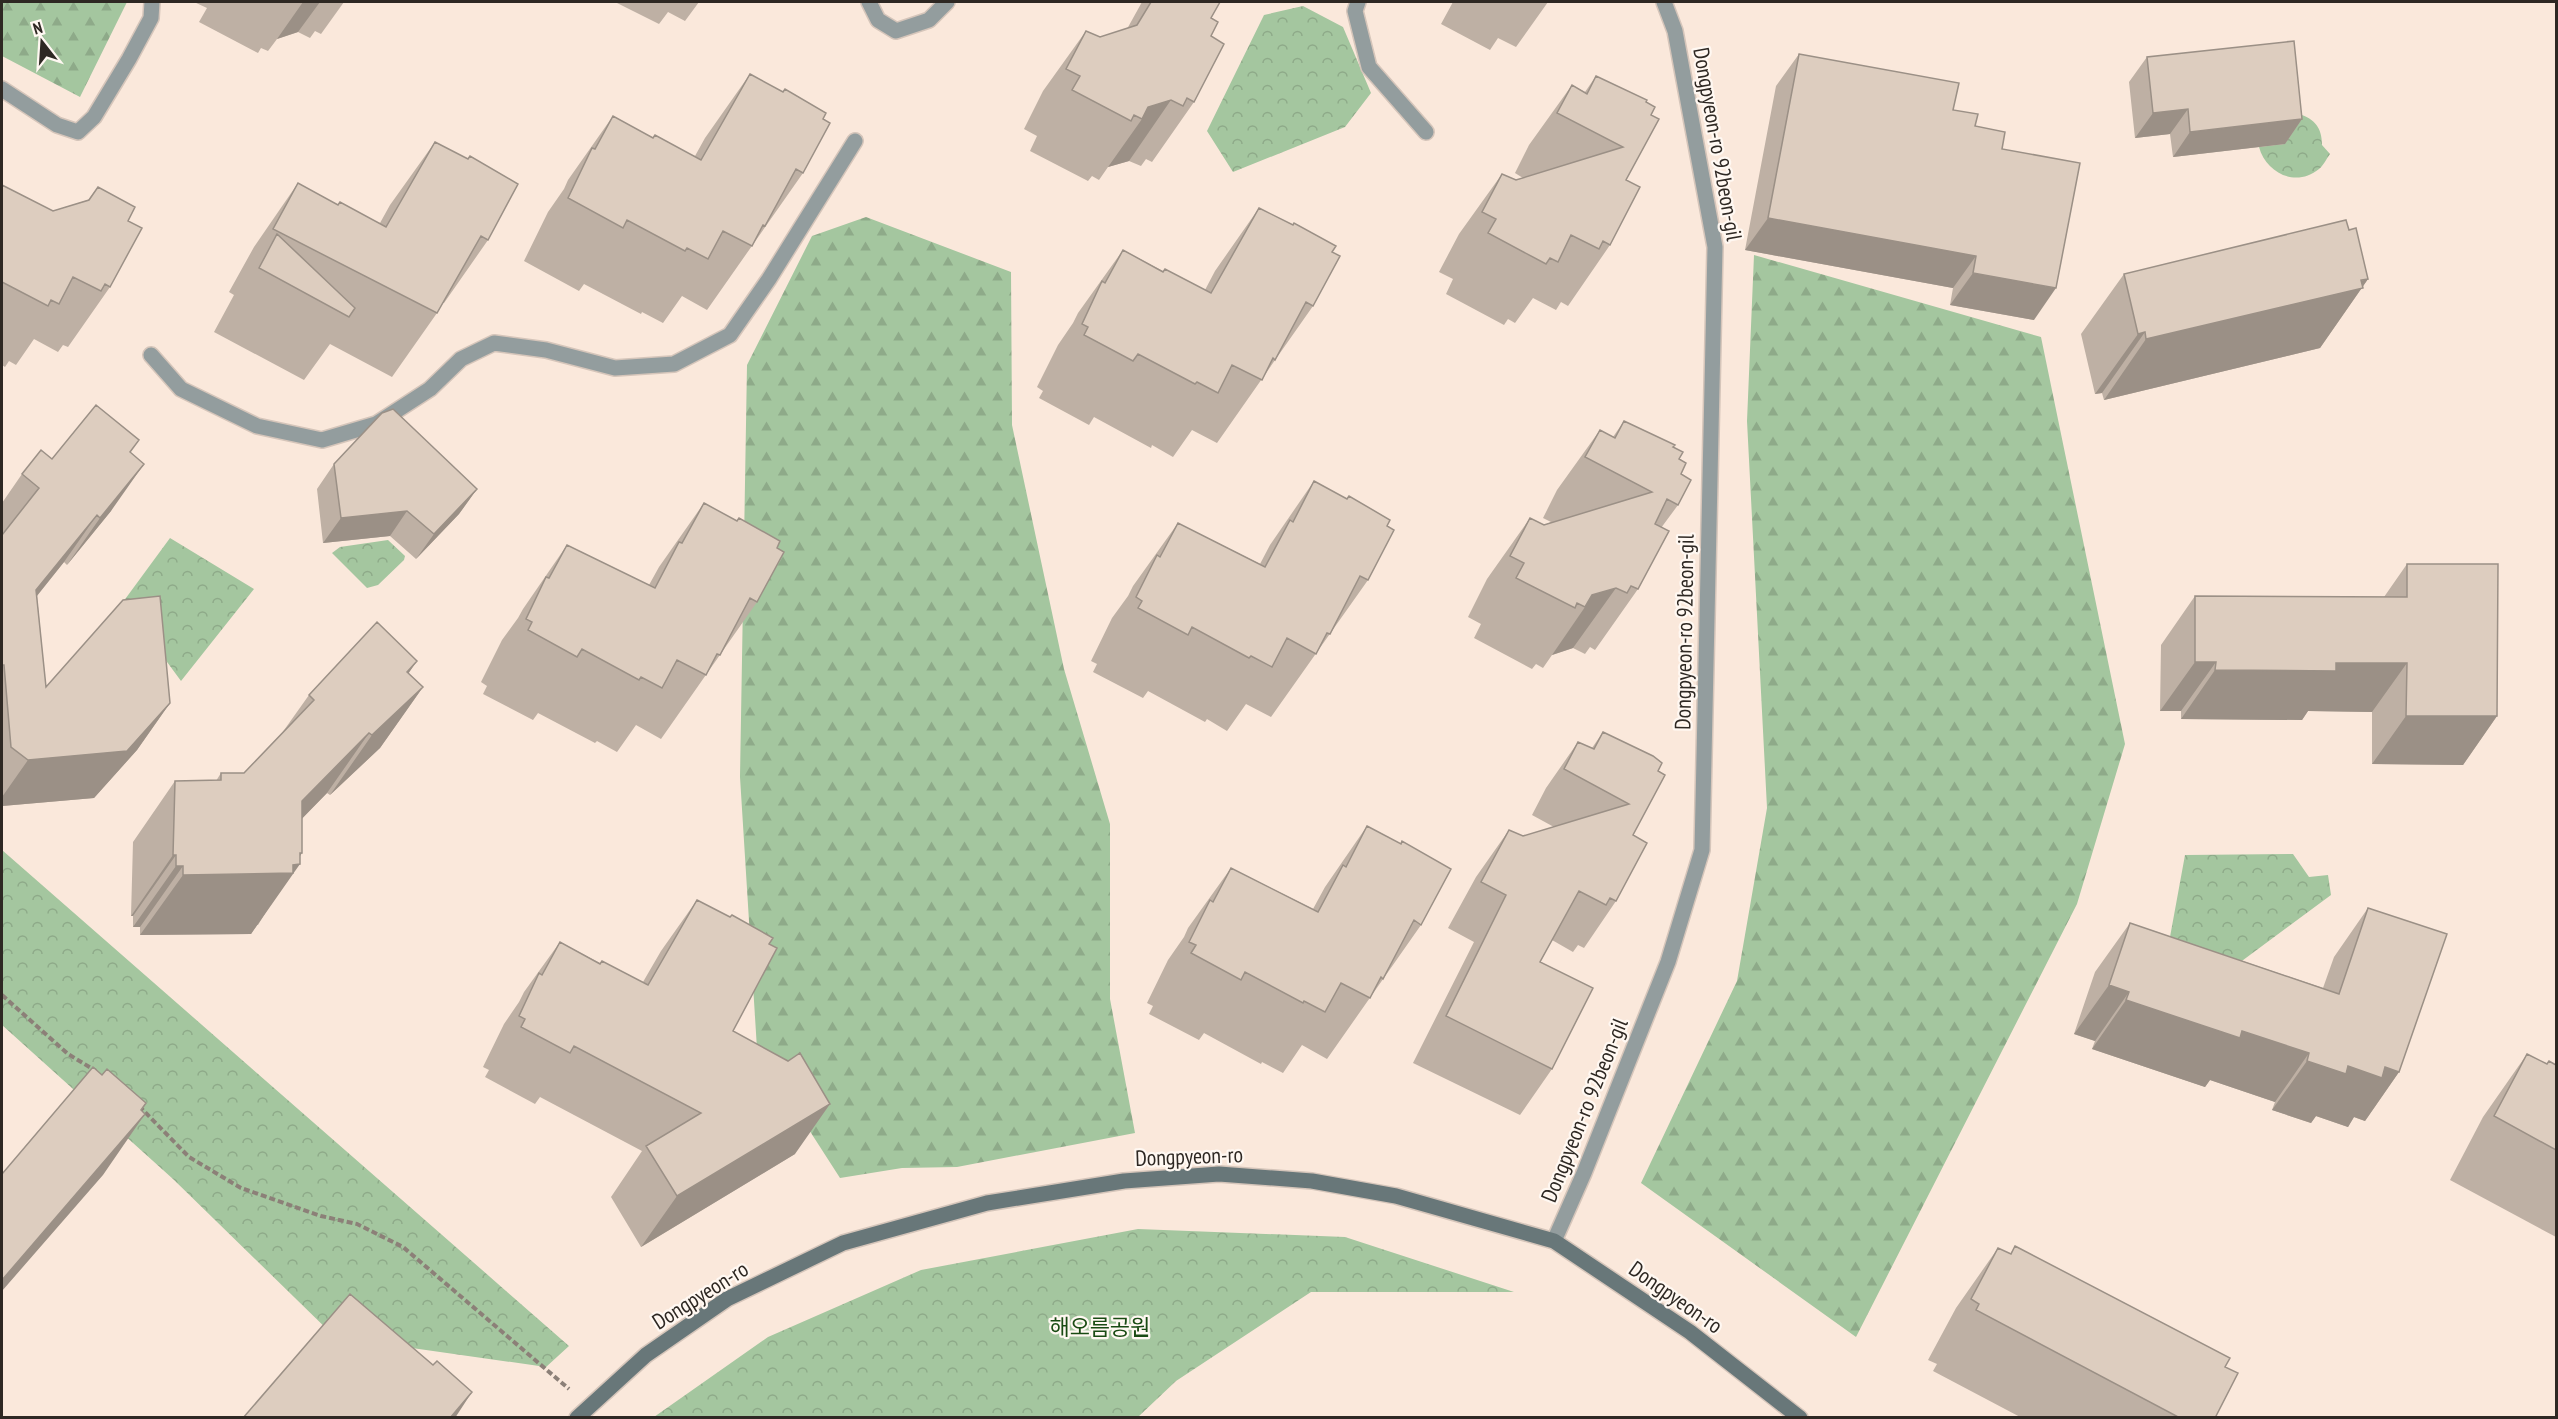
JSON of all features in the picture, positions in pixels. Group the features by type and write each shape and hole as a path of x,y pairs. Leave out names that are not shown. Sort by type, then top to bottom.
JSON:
{"street":[{"path":"2,89 57,125 78,132 94,117 129,59 151,18 152,2"},
{"path":"869,2 878,20 896,31 929,21 947,2"},
{"path":"1358,2 1355,11 1369,67 1426,132"},
{"name":"Dongpyeon-ro 92beon-gil","path":"1554,1241 1668,962 1702,850 1715,247 1675,31 1664,2"},
{"path":"152,355 182,389 257,426 321,440 376,424 430,388 461,359 494,343 546,350 615,368 675,364 730,335 855,141"},
{"name":"Dongpyeon-ro","path":"577,1418 646,1355 727,1299 843,1243 987,1203 1124,1181 1219,1174 1312,1181 1396,1196 1554,1241 1690,1332 1800,1418"}],"path":[{"path":"2,995 68,1054 98,1072"},
{"path":"133,1100 189,1157 241,1188 321,1216 357,1224 403,1246 546,1367"}],"green space":[{"path":"2,2 127,2 80,97 2,56"},
{"path":"1303,6 1343,27 1371,93 1345,127 1233,172 1207,131 1264,15"},
{"path":"2299,114 2316,125 2321,134 2322,145 2330,154 2320,168 2310,175 2292,177 2283,175 2268,164 2259,147 2284,144"},
{"path":"866,217 1011,272 1012,425 1064,669 1110,824 1110,999 1135,1133 957,1167 902,1168 840,1178 757,1049 740,777 747,365 812,236"},
{"path":"1754,255 2041,337 2125,744 2077,904 1856,1337 1641,1183 1737,981 1767,808 1747,421"},
{"path":"170,538 254,589 181,681 123,602"},
{"path":"388,540 405,556 404,560 378,585 367,588 332,553 340,547"},
{"path":"2,850 569,1346 546,1367 335,1337 173,1179 2,1025"},
{"path":"2293,854 2309,877 2328,875 2331,895 2227,972 2170,937 2185,855"},
{"name":"해오름공원","path":"1138,1229 1345,1237 1514,1292 1311,1292 1176,1381 1138,1417 654,1417 768,1337 921,1270"}],"building":[{"path":"1151,2 1220,2 1211,18 1218,22 1211,36 1224,44 1194,102 1187,98 1183,106 1171,100 1148,107 1142,119 1134,115 1131,121 1072,90 1080,76 1066,69 1086,31 1100,37 1137,25"},
{"path":"2294,41 2302,119 2190,132 2188,109 2153,113 2147,57"},
{"path":"1799,54 1959,83 1953,110 1978,114 1975,126 2005,132 2002,149 2080,163 2056,288 1973,273 1976,256 1768,218"},
{"path":"750,74 783,92 785,89 826,113 823,119 830,123 803,173 796,169 752,246 723,231 708,259 687,248 685,251 627,220 623,228 568,198 592,148 595,149 613,116 701,160"},
{"path":"1596,76 1647,100 1646,102 1655,107 1651,115 1659,119 1626,180 1640,187 1610,245 1603,241 1599,249 1571,235 1558,262 1550,258 1546,264 1488,233 1496,219 1482,212 1502,174 1516,180 1623,147 1557,113 1572,85 1587,94"},
{"path":"435,142 468,159 470,156 518,184 488,240 481,236 437,313 273,229 298,183 386,227"},
{"path":"2,185 53,211 89,200 98,187 135,207 128,221 142,228 110,287 105,284 101,291 73,277 59,304 51,300 48,306 2,282"},
{"path":"1259,208 1293,225 1294,223 1336,246 1332,252 1340,256 1313,306 1306,302 1262,380 1232,365 1218,393 1197,382 1195,384 1138,354 1133,361 1084,335 1088,327 1082,324 1102,281 1105,283 1123,250 1163,272 1165,269 1211,293"},
{"path":"2346,220 2349,230 2356,228 2368,279 2361,280 2363,288 2146,339 2145,332 2138,334 2124,274"},
{"path":"277,234 355,308 349,317 259,268"},
{"path":"96,405 139,440 130,452 144,464 100,518 97,515 36,590 46,687 123,600 160,596 170,703 127,751 28,760 11,747 4,665 2,665 2,535 39,488 22,474 41,450 52,459"},
{"path":"393,409 477,489 434,534 407,511 341,518 334,464 382,413"},
{"path":"1624,421 1675,445 1673,447 1683,452 1679,459 1686,463 1681,474 1691,480 1678,505 1667,499 1655,524 1669,531 1638,589 1631,586 1627,593 1616,588 1592,595 1585,607 1577,603 1575,608 1516,578 1524,563 1510,556 1530,518 1544,525 1652,492 1585,457 1600,430 1615,438"},
{"path":"1314,481 1347,499 1349,496 1390,520 1387,526 1394,530 1368,580 1360,576 1330,634 1327,633 1316,654 1287,638 1272,667 1251,656 1249,658 1192,627 1188,635 1138,608 1142,601 1136,597 1157,555 1160,557 1178,523 1265,567 1290,520 1293,522"},
{"path":"704,503 737,521 739,518 780,541 777,548 784,552 757,602 750,598 720,655 717,654 706,675 677,660 662,688 641,677 639,680 582,649 577,657 528,630 532,622 526,619 546,577 549,578 567,545 655,588 679,542 682,543"},
{"path":"2407,564 2498,564 2497,716 2406,716 2407,663 2336,663 2336,671 2215,670 2216,662 2195,662 2195,596 2407,597"},
{"path":"377,622 417,661 407,672 423,687 372,735 369,733 302,801 300,864 293,865 293,873 183,875 183,866 176,866 176,855 173,855 175,781 221,780 221,773 244,773 314,700 309,695"},
{"path":"1603,732 1653,756 1662,763 1658,771 1665,775 1633,835 1647,843 1616,901 1610,898 1606,905 1579,891 1540,962 1593,988 1552,1069 1446,1016 1506,895 1481,882 1509,830 1523,836 1629,804 1564,769 1578,742 1594,749"},
{"path":"1367,826 1401,844 1402,841 1451,869 1421,925 1414,920 1383,979 1381,977 1370,998 1341,983 1325,1012 1245,972 1241,980 1191,953 1196,945 1189,942 1210,900 1213,902 1231,868 1318,912 1343,865 1346,867"},
{"path":"697,900 730,917 732,915 773,938 769,944 777,948 733,1031 788,1061 800,1053 830,1104 677,1196 646,1146 701,1113 574,1046 570,1053 521,1027 525,1019 519,1016 539,973 542,975 560,942 600,964 602,961 648,985"},
{"path":"2368,908 2447,934 2399,1072 2385,1067 2382,1078 2348,1066 2346,1074 2307,1061 2309,1053 2242,1031 2240,1038 2126,1000 2129,992 2109,985 2130,923 2339,994"},
{"path":"2527,1054 2547,1064 2549,1061 2556,1065 2556,1150 2494,1116"},
{"path":"93,1067 102,1075 107,1069 146,1103 141,1110 145,1114 2,1280 2,1174"},
{"path":"2015,1246 2230,1358 2225,1367 2238,1373 2215,1418 2180,1418 1976,1310 1979,1304 1971,1299 1998,1248 2011,1254"},
{"path":"350,1294 433,1365 437,1361 472,1392 450,1418 243,1418"}]}
